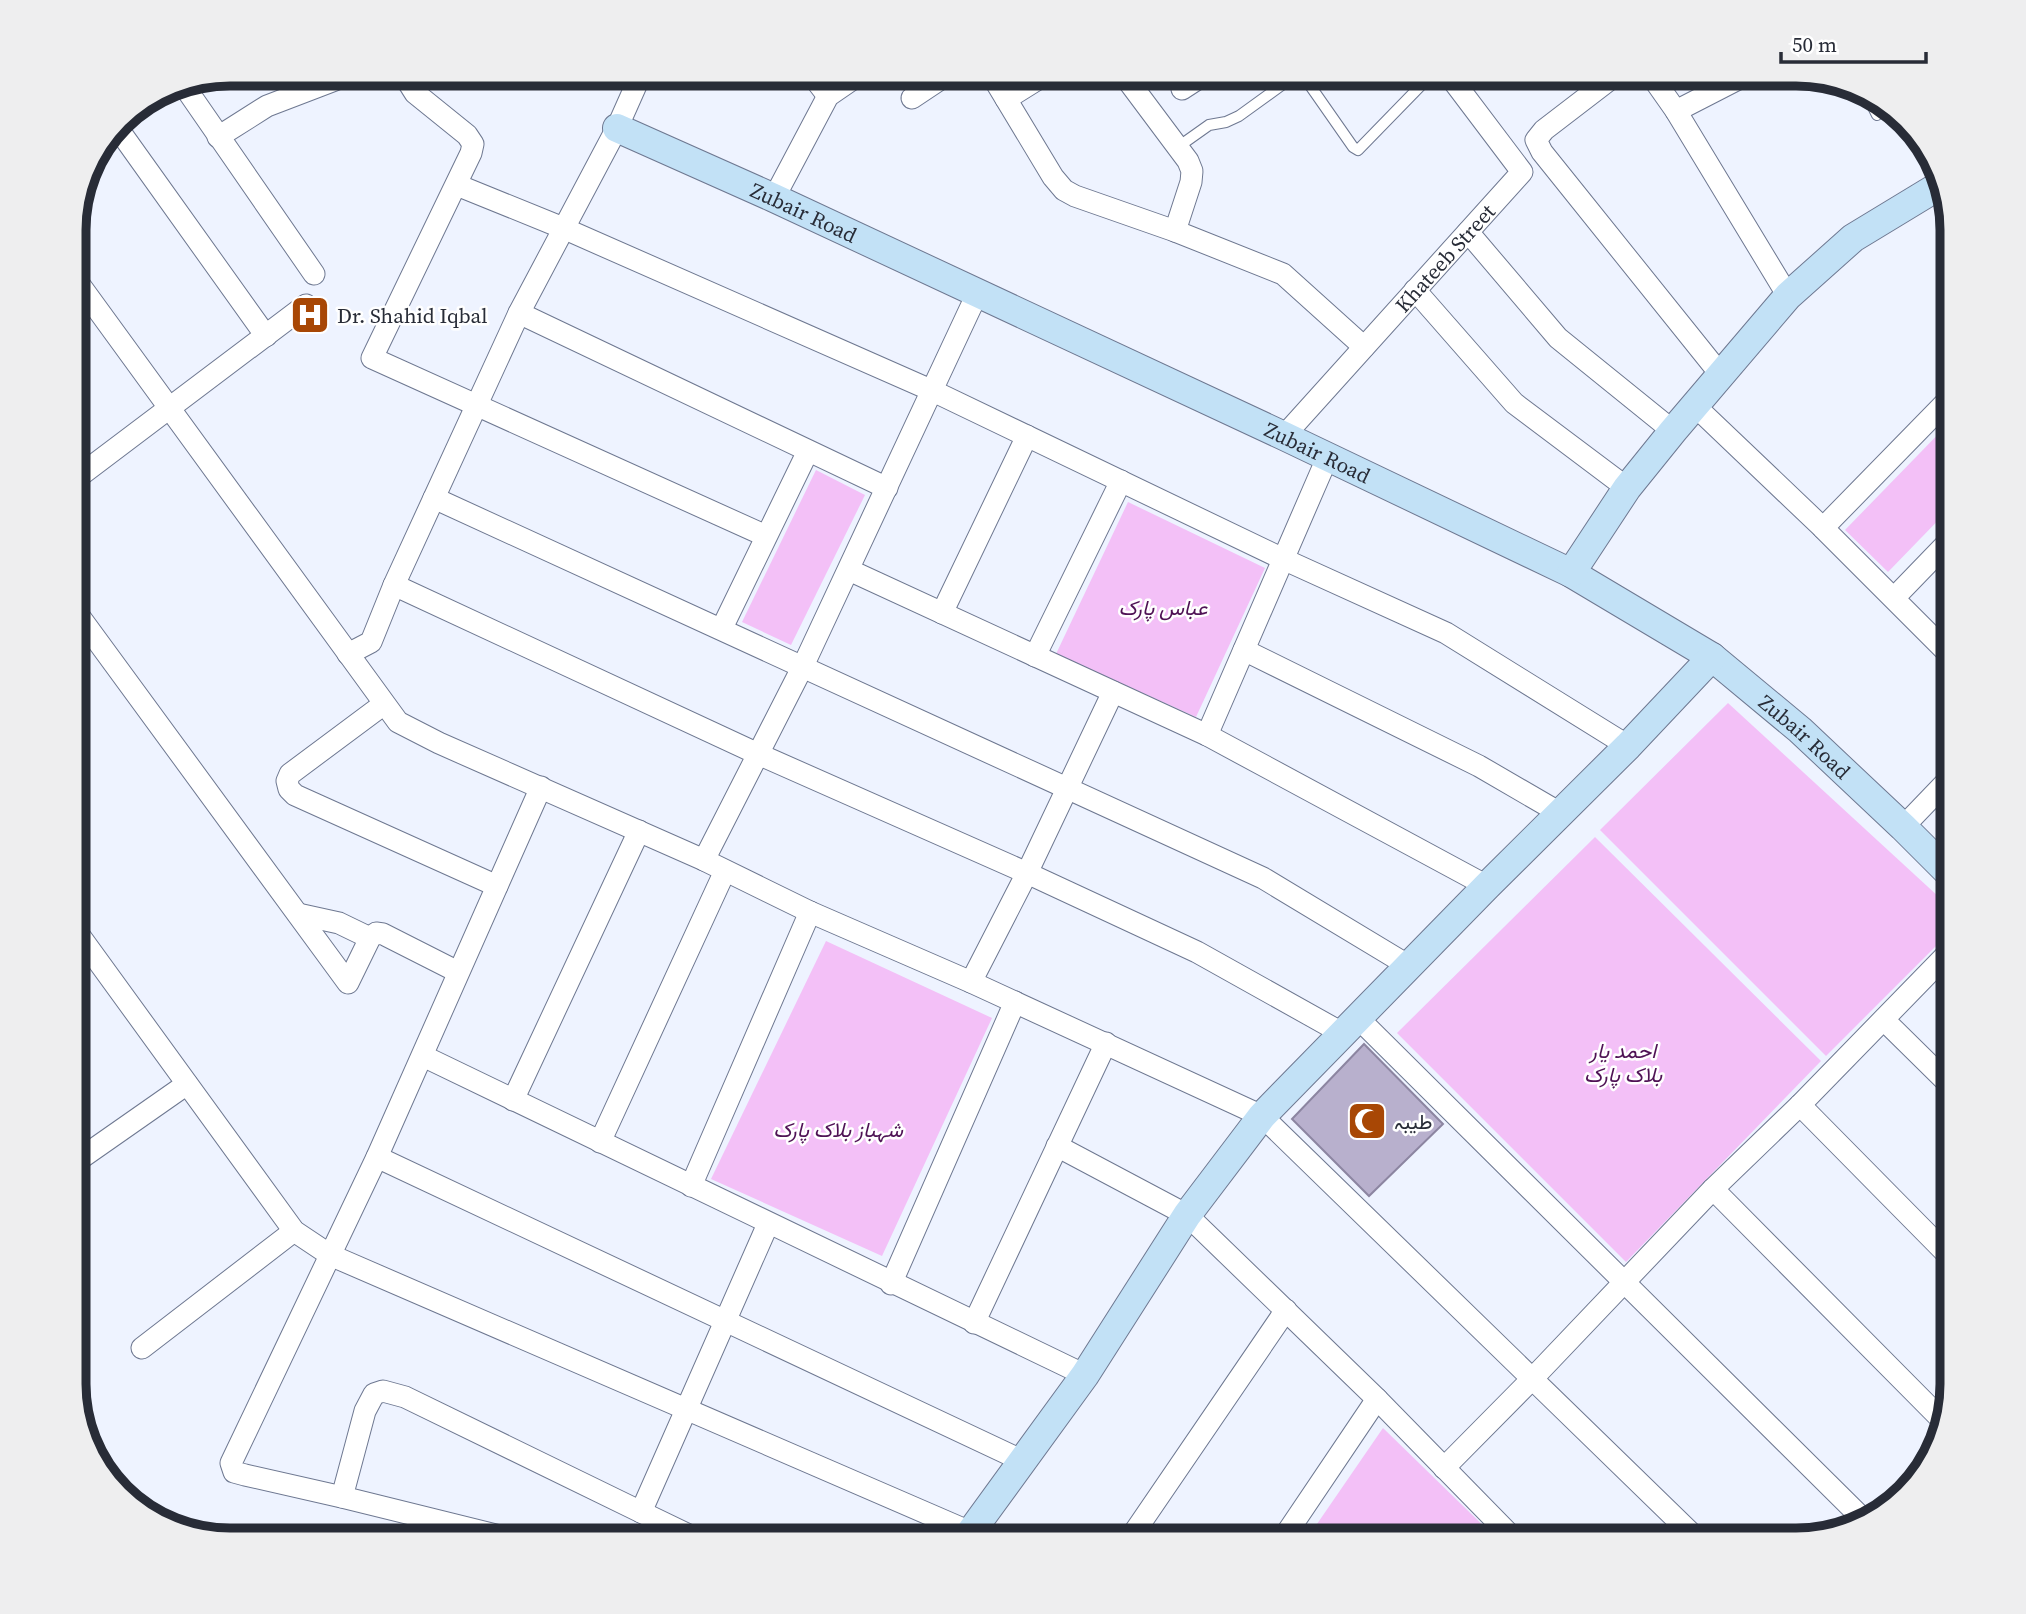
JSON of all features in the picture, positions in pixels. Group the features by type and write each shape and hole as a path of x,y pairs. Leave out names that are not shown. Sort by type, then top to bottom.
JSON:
{"street":[{"path":"218,137 267,106 319,86"},
{"path":"411,86 415,93 467,135 473,144 457,186 372,358 766,536"},
{"path":"348,654 371,642 475,405 519,313 617,128 636,86"},
{"path":"820,86 828,96"},
{"path":"774,198 828,96 843,86"},
{"path":"912,98 930,86"},
{"path":"998,86 1053,177 1064,190 1283,274 1364,347"},
{"path":"1006,99 1027,86"},
{"path":"1132,86 1188,161 1192,171 1175,231"},
{"path":"1457,86 1522,172"},
{"path":"1601,86 1544,130 1536,140 1542,152 1721,374"},
{"path":"1658,86 1788,296"},
{"path":"1676,111 1725,86"},
{"path":"188,92 314,274"},
{"name":"Zubair Road","path":"617,128 774,198 1328,456 1571,573 1712,657 1800,730 1940,864"},
{"path":"122,135 266,336"},
{"name":"Khateeb Street","path":"1284,436 1542,152"},
{"path":"457,186 563,228 933,391 1283,559 1446,633 1628,746"},
{"path":"1571,573 1627,488 1672,431 1788,296 1853,238 1934,189"},
{"path":"1468,232 1558,338 1672,431"},
{"path":"1415,290 1514,403 1627,488"},
{"path":"86,293 398,722 1262,1116 1534,1378 1685,1528"},
{"path":"704,860 803,666 977,294"},
{"path":"86,471 306,305"},
{"path":"519,313 887,488"},
{"path":"1694,405 1940,645"},
{"path":"1823,528 1940,408"},
{"path":"942,613 1027,436"},
{"path":"722,628 808,451"},
{"path":"1207,735 1328,456"},
{"path":"1035,656 1121,481"},
{"path":"434,498 1263,878 1409,966"},
{"path":"1894,598 1940,550"},
{"path":"849,570 1207,735 1487,886"},
{"path":"394,585 758,754 1027,873 1350,1025 1624,1284 1858,1514"},
{"path":"86,625 348,983 370,938 376,933 383,934 458,972"},
{"path":"1244,650 1479,766 1560,813"},
{"path":"974,1528 1085,1375 1187,1215 1262,1116 1628,746 1712,657"},
{"path":"971,982 1027,873 1113,692"},
{"path":"384,704 290,774 287,781 289,789 295,795 498,886"},
{"path":"465,1528 234,1472 231,1463 377,1157 541,787"},
{"path":"1903,827 1940,788"},
{"path":"513,1100 639,831"},
{"path":"600,1142 725,871"},
{"path":"691,1186 810,912"},
{"path":"298,914 340,923 370,938"},
{"path":"86,948 294,1231 331,1255 950,1528"},
{"path":"1444,1468 1534,1378 1713,1189 1800,1105 1940,962"},
{"path":"891,1284 1015,1002"},
{"path":"1884,1020 1940,1075"},
{"path":"974,1323 1106,1043"},
{"path":"423,1056 891,1284 1085,1375"},
{"path":"86,1155 187,1084"},
{"path":"1800,1105 1940,1247"},
{"path":"1057,1146 1187,1215 1377,1399 1502,1528"},
{"path":"377,1157 1023,1461"},
{"path":"1713,1189 1936,1414"},
{"path":"641,1512 768,1224"},
{"path":"142,1348 294,1231"},
{"path":"1138,1528 1286,1310"},
{"path":"342,1497 365,1411 374,1394 383,1391 405,1397 673,1528"},
{"path":"1291,1528 1377,1399"}],"lane":[{"path":"1178,147 1209,125 1239,116 1282,86"},
{"path":"1308,86 1358,150 1420,86"},
{"path":"1874,109 1877,116"}],"green space":[{"path":"1940,432 1940,518 1888,572 1845,530"},
{"path":"816,470 865,495 791,645 742,622"},
{"name":"عباس پارک","path":"1128,502 1265,568 1196,717 1056,654"},
{"path":"1728,703 1940,898 1940,942 1826,1056 1600,830"},
{"name":"احمد یار بلاک پارک","path":"1595,837 1821,1061 1626,1262 1397,1033"},
{"name":"شہباز بلاک پارک","path":"826,941 992,1018 882,1256 711,1179"},
{"path":"1383,1428 1486,1528 1314,1528"}],"building":[{"name":"طیبہ","path":"1364,1044 1443,1124 1369,1196 1292,1119"}],"place":[{"name":"Dr. Shahid Iqbal","path":"310,315"},
{"name":"طیبہ","path":"1367,1121"}]}
